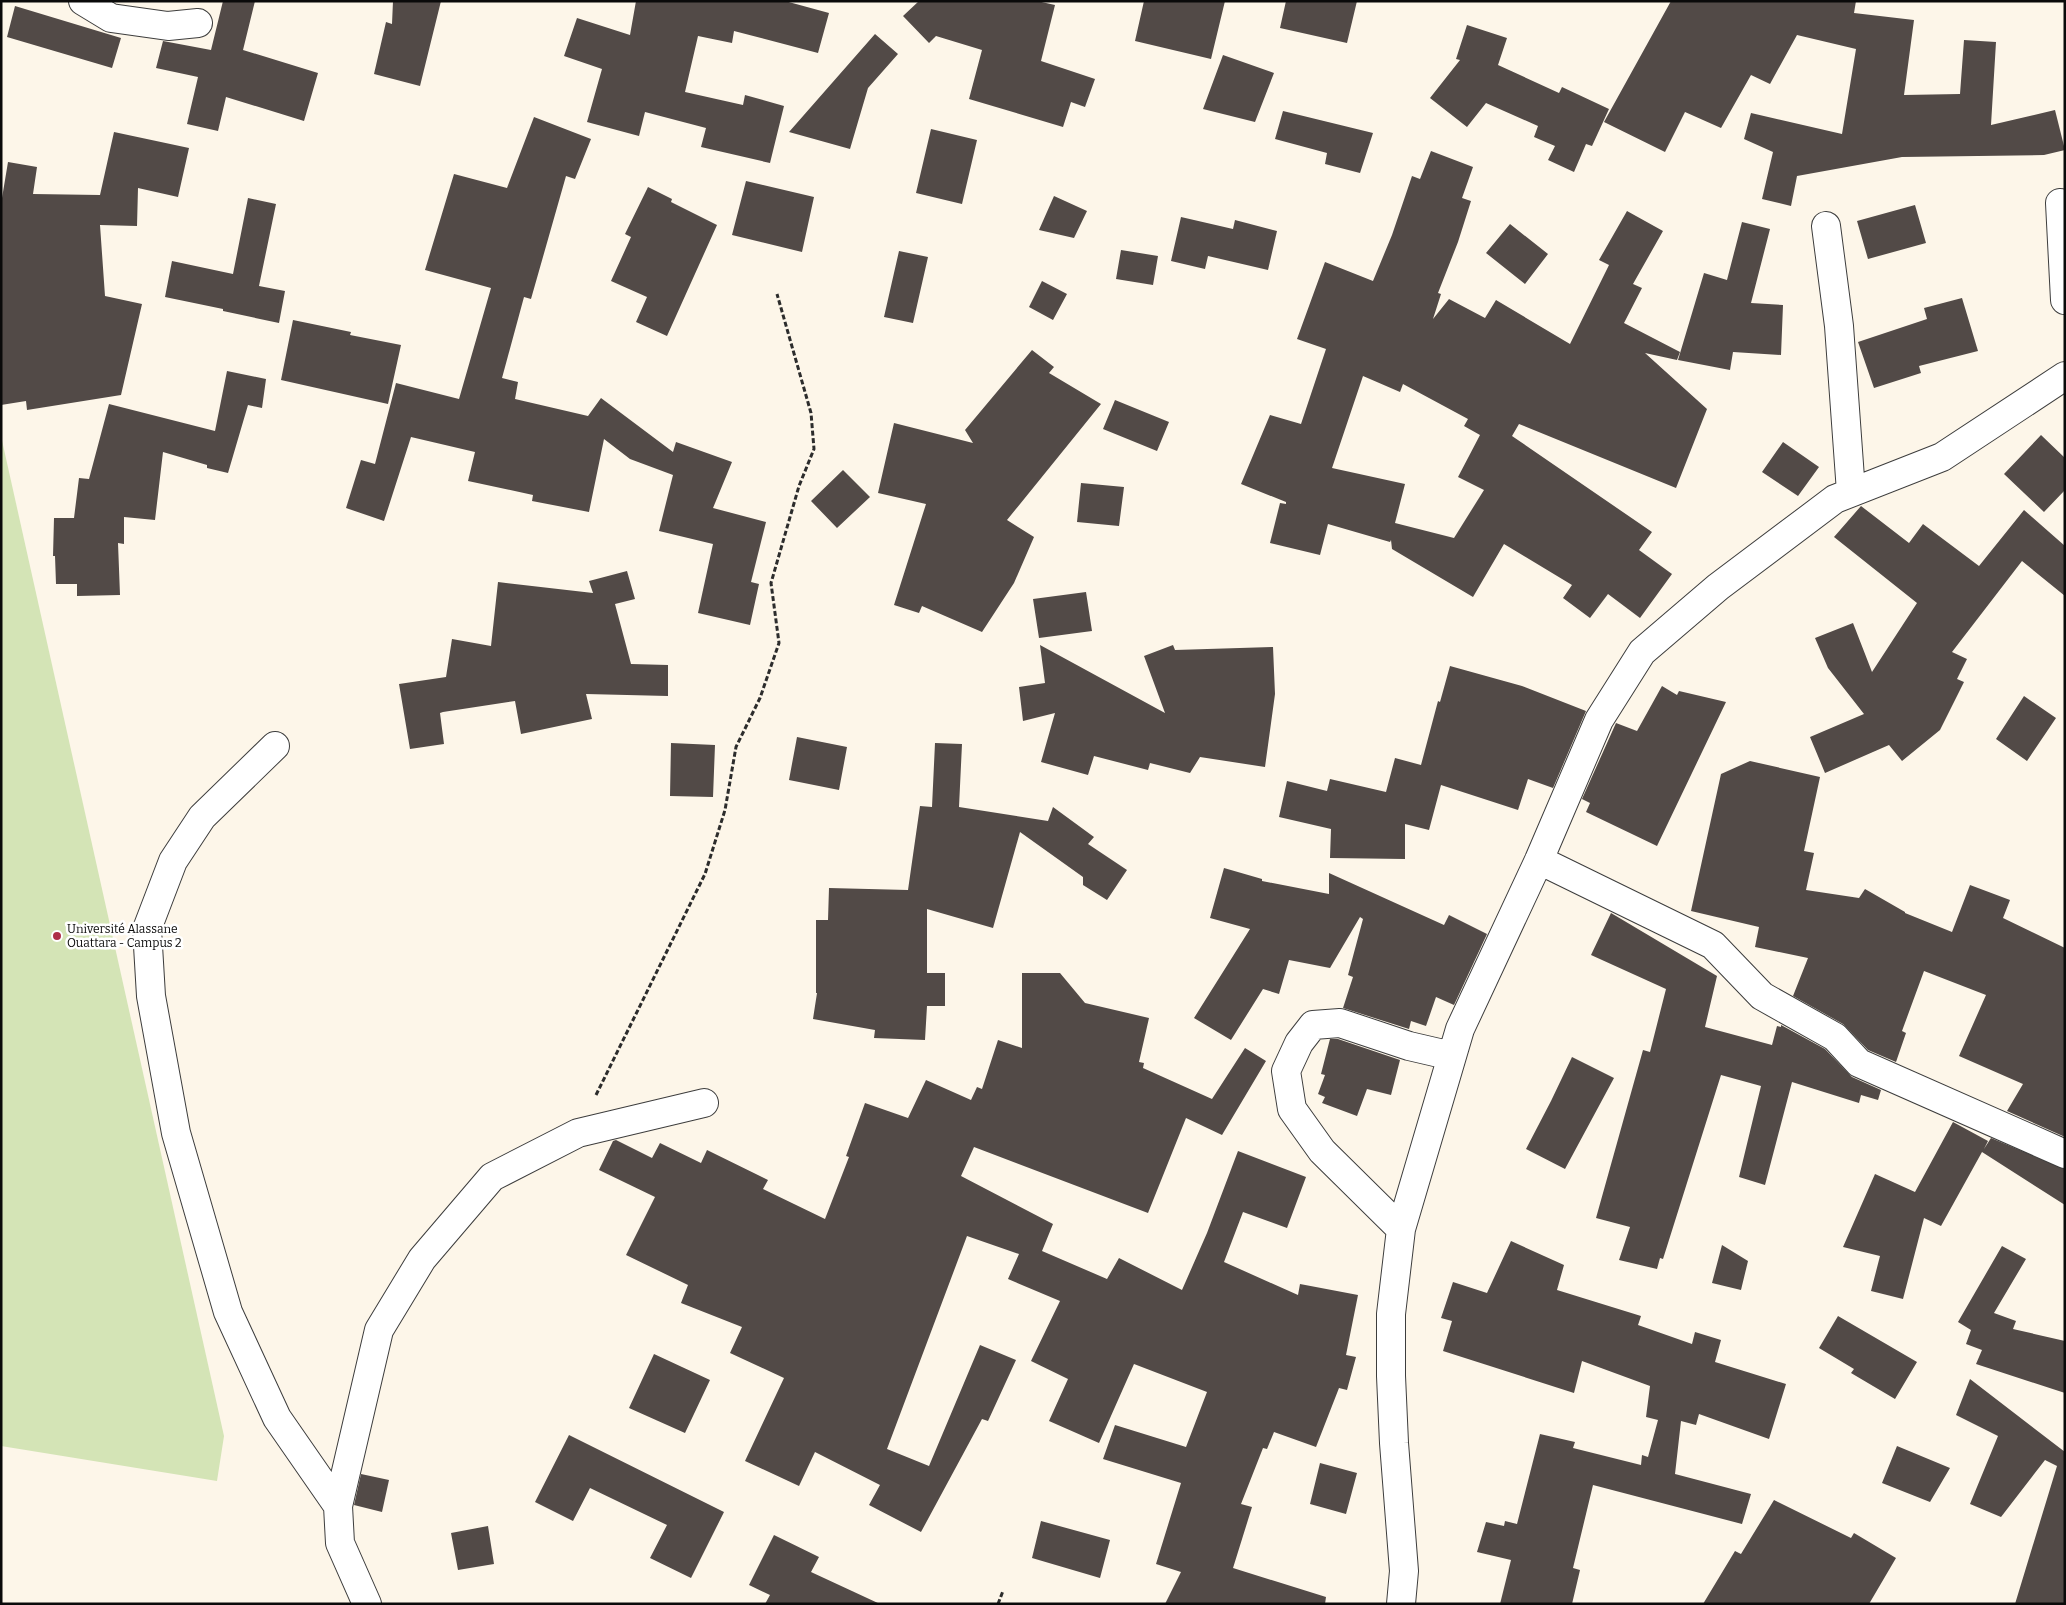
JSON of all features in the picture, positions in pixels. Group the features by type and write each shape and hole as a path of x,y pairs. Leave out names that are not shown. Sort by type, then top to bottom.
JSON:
{"street":[{"path":"84,1 111,18 168,26 198,23"},
{"path":"2060,203 2065,300"},
{"path":"1826,226 1839,326 1852,492"},
{"path":"1401,1604 1404,1571 1394,1443 1391,1314 1401,1229 1460,1029 1539,860 1599,720 1642,652 1718,587 1835,499 1942,458 2065,376"},
{"path":"276,746 202,817 173,861 147,929 150,996 176,1133 228,1312 277,1418 338,1506"},
{"path":"1539,860 1713,944 1762,996 1835,1037 1860,1062 2065,1154"},
{"path":"1401,1229 1322,1151 1292,1109 1286,1071 1299,1043 1313,1025 1340,1022 1409,1046 1452,1056"},
{"path":"367,1604 340,1543 338,1506 379,1330 422,1259 492,1177 578,1133 704,1103"}],"path":[{"path":"578,1133 705,874 725,810 736,747 760,698 779,643 771,583 799,486 814,449 811,413 777,294"},
{"path":"998,1604 1003,1591"}],"green space":[{"name":"Université Alassane Ouattara - Campus 2","path":"1,436 224,1436 217,1481 1,1446"}],"building":[{"path":"223,1 255,1 243,50 318,73 304,121 226,97 218,131 187,124 198,77 156,68 163,41 211,50"},
{"path":"393,1 441,1 420,86 374,74 386,22 392,24"},
{"path":"636,1 785,1 829,13 818,53 734,31 732,43 698,36 685,92 743,105 745,95 784,106 770,163 701,147 706,128 645,112 639,136 587,122 602,69 564,56 577,18 630,35"},
{"path":"919,1 1037,1 1055,5 1041,61 1095,79 1085,107 1071,102 1063,127 969,99 982,50 936,36 929,43 903,16"},
{"path":"1144,1 1225,1 1211,59 1135,41"},
{"path":"1286,1 1357,1 1347,43 1280,28"},
{"path":"1671,1 1856,1 1854,13 1914,20 1904,95 1960,94 1964,40 1996,42 1991,125 2055,110 2065,150 2044,155 1902,157 1797,176 1791,206 1762,199 1773,152 1744,139 1751,113 1842,134 1856,49 1797,35 1770,84 1751,75 1721,128 1685,112 1665,152 1604,122"},
{"path":"15,6 121,38 112,68 7,37"},
{"path":"1467,25 1507,38 1498,65 1559,93 1562,87 1609,109 1592,146 1586,144 1574,172 1548,160 1555,146 1534,137 1538,126 1486,103 1467,127 1430,98 1460,60 1456,59"},
{"path":"875,34 898,54 868,88 850,149 789,132"},
{"path":"1223,55 1274,73 1255,122 1203,109"},
{"path":"1283,111 1373,133 1360,173 1325,164 1327,153 1275,139"},
{"path":"534,117 591,139 575,179 566,176 531,299 524,297 502,378 518,382 515,399 588,416 601,398 673,452 676,442 732,462 713,508 766,522 751,582 759,584 750,625 698,613 713,544 659,531 673,475 630,459 604,439 589,512 532,501 533,495 468,481 475,452 411,437 384,521 346,508 361,460 375,464 396,383 459,399 491,288 425,270 454,174 507,188"},
{"path":"931,129 977,140 962,204 916,193"},
{"path":"114,132 189,148 178,197 138,188 137,226 100,225 105,296 142,304 121,395 27,410 26,401 1,405 1,204 8,162 37,167 33,194 100,195"},
{"path":"1431,151 1473,167 1462,198 1471,201 1458,242 1438,293 1441,294 1433,319 1449,299 1485,318 1496,300 1570,344 1609,265 1599,260 1627,211 1663,231 1633,284 1642,288 1624,323 1680,352 1677,360 1645,353 1707,409 1676,488 1519,424 1512,436 1652,532 1639,550 1672,574 1640,618 1608,594 1590,618 1563,598 1572,585 1504,544 1473,597 1392,549 1391,540 1390,542 1328,524 1320,555 1270,543 1280,503 1286,504 1286,502 1241,484 1270,415 1301,424 1326,349 1297,339 1325,262 1373,281 1392,235 1412,176 1420,179","holes":["1363,376 1400,392 1403,384 1468,419 1464,426 1480,435 1458,477 1484,490 1454,538 1395,523 1405,484 1332,468"]},
{"path":"746,181 814,197 802,252 732,235"},
{"path":"648,187 672,199 671,202 717,225 667,336 636,322 647,297 611,281 631,237 625,234"},
{"path":"1054,196 1087,211 1074,238 1039,230"},
{"path":"248,198 276,204 259,286 285,291 279,323 165,297 172,261 233,274"},
{"path":"1915,205 1926,243 1868,259 1857,221"},
{"path":"1181,217 1233,229 1235,220 1277,231 1268,270 1208,256 1205,269 1171,261"},
{"path":"1742,222 1770,229 1751,303 1783,305 1781,355 1733,352 1730,370 1678,360 1704,273 1727,280"},
{"path":"1510,224 1548,254 1525,284 1486,253"},
{"path":"1121,250 1158,256 1153,285 1116,279"},
{"path":"899,251 928,257 913,323 884,317"},
{"path":"1042,281 1067,294 1053,320 1029,307"},
{"path":"1962,298 1978,351 1919,366 1921,373 1874,388 1858,342 1927,319 1924,308"},
{"path":"293,320 351,332 350,335 401,345 388,404 281,380"},
{"path":"1032,350 1054,367 1049,373 1101,404 1007,520 1034,537 1014,583 982,632 922,606 919,613 894,605 926,504 878,493 894,423 973,443 965,430"},
{"path":"227,371 266,379 262,408 248,405 228,473 207,468 207,465 163,452 155,520 124,517 124,544 118,543 120,595 77,596 77,584 56,584 55,556 53,556 54,518 74,518 79,478 89,479 109,404 215,431"},
{"path":"1115,400 1169,422 1157,451 1103,429"},
{"path":"2041,435 2065,458 2065,490 2044,512 2004,474"},
{"path":"1783,442 1819,467 1798,496 1762,472"},
{"path":"843,470 870,497 837,528 811,501"},
{"path":"1081,483 1124,487 1119,526 1077,522"},
{"path":"1861,506 1909,543 1923,524 1979,566 2024,510 2065,546 2065,596 2022,561 1952,652 1967,659 1957,679 1964,682 1940,730 1902,761 1889,745 1825,773 1810,737 1864,714 1828,668 1815,638 1853,623 1872,672 1917,603 1834,537"},
{"path":"627,571 635,599 615,604 631,664 668,665 668,696 586,694 592,719 521,734 515,701 443,712 440,713 444,744 410,749 399,684 446,677 452,639 491,646 498,582 593,593 589,581"},
{"path":"1086,592 1092,631 1039,638 1033,599"},
{"path":"1040,645 1165,713 1144,656 1173,645 1175,650 1273,647 1275,694 1265,767 1200,757 1190,773 1150,763 1148,770 1094,756 1088,775 1041,762 1055,713 1023,721 1019,687 1045,683"},
{"path":"1450,666 1522,686 1586,711 1553,788 1528,779 1518,810 1441,785 1429,830 1405,824 1405,859 1330,858 1331,829 1279,817 1287,781 1327,791 1330,779 1386,792 1395,758 1421,765 1438,701 1440,702"},
{"path":"1662,686 1677,695 1679,691 1726,702 1657,846 1586,812 1590,803 1582,799 1616,723 1637,731"},
{"path":"2024,696 2056,718 2027,761 1996,739"},
{"path":"797,737 847,747 839,790 789,780"},
{"path":"671,743 715,745 713,797 670,796"},
{"path":"935,743 962,744 959,807 1048,821 1053,807 1094,837 1088,844 1127,870 1107,900 1083,885 1083,877 1020,832 993,928 927,909 927,973 945,973 945,1006 927,1006 925,1040 874,1038 875,1030 813,1019 817,993 816,920 828,920 829,888 908,890 920,806 932,807"},
{"path":"1750,761 1820,777 1804,851 1814,853 1806,890 1859,898 1865,889 1905,913 1952,932 1970,885 2010,900 2003,918 2065,948 2065,1137 2007,1111 2023,1084 1959,1056 1986,995 1924,971 1902,1031 1906,1033 1896,1062 1868,1050 1843,1024 1793,996 1808,958 1755,947 1759,927 1691,911 1721,774"},
{"path":"1224,868 1262,879 1262,881 1329,894 1329,873 1444,925 1449,915 1487,934 1454,1005 1436,997 1426,1026 1411,1021 1409,1029 1343,1008 1353,977 1348,975 1363,919 1360,917 1330,968 1289,960 1279,994 1263,989 1231,1040 1194,1018 1250,929 1210,918"},
{"path":"1611,913 1717,976 1705,1027 1772,1045 1777,1026 1781,1027 1781,1025 1825,1049 1852,1077 1881,1090 1878,1100 1861,1095 1859,1103 1792,1082 1765,1185 1739,1177 1761,1086 1721,1075 1663,1259 1660,1258 1657,1269 1619,1260 1630,1227 1596,1218 1643,1050 1650,1052 1666,989 1591,955"},
{"path":"1022,973 1060,973 1085,1003 1149,1018 1139,1062 1144,1063 1143,1068 1212,1099 1245,1048 1266,1061 1222,1135 1186,1118 1148,1213 974,1147 961,1176 1053,1224 1042,1251 1107,1279 1119,1258 1182,1290 1207,1233 1238,1151 1306,1177 1287,1228 1243,1212 1224,1262 1298,1295 1300,1284 1358,1295 1346,1355 1356,1357 1347,1390 1339,1388 1316,1447 1274,1432 1267,1449 1263,1448 1241,1504 1252,1507 1233,1568 1326,1597 1325,1604 1165,1604 1181,1572 1156,1564 1181,1483 1103,1459 1115,1425 1186,1447 1207,1392 1134,1364 1099,1443 1049,1421 1068,1379 1031,1361 1060,1301 1008,1279 1019,1254 967,1236 887,1449 929,1466 980,1345 1016,1360 988,1421 982,1419 921,1532 869,1505 880,1485 815,1452 799,1486 745,1461 784,1378 730,1353 742,1327 681,1303 688,1285 626,1255 655,1197 599,1170 613,1141 616,1140 652,1158 660,1143 701,1163 707,1150 768,1180 763,1189 825,1219 849,1157 846,1156 865,1103 908,1118 926,1080 971,1100 977,1087 982,1089 998,1040 1022,1048"},
{"path":"1330,1039 1338,1039 1400,1060 1391,1095 1367,1089 1357,1116 1322,1103 1325,1097 1318,1094 1325,1075 1321,1074"},
{"path":"1572,1057 1614,1078 1565,1169 1526,1149"},
{"path":"1953,1122 1988,1141 1984,1149 1991,1138 2065,1169 2065,1205 1982,1152 1941,1226 1924,1218 1903,1299 1871,1291 1880,1256 1843,1247 1875,1174 1915,1192"},
{"path":"1511,1241 1564,1265 1557,1290 1641,1316 1638,1325 1692,1344 1695,1332 1721,1340 1715,1362 1786,1384 1769,1439 1699,1414 1696,1425 1681,1421 1675,1474 1751,1494 1742,1524 1593,1485 1573,1568 1580,1570 1572,1604 1500,1604 1511,1560 1477,1552 1486,1522 1504,1526 1505,1521 1517,1524 1540,1434 1575,1442 1573,1448 1641,1465 1642,1455 1648,1457 1658,1420 1646,1417 1650,1386 1582,1361 1574,1393 1443,1351 1452,1321 1441,1318 1453,1282 1487,1293"},
{"path":"1722,1245 1748,1261 1741,1290 1712,1283"},
{"path":"2002,1246 2026,1259 1994,1313 2016,1321 2013,1329 2065,1341 2065,1393 1976,1364 1982,1350 1966,1344 1971,1330 1958,1322"},
{"path":"1838,1316 1917,1362 1895,1399 1851,1373 1854,1369 1819,1348"},
{"path":"654,1354 710,1380 685,1433 629,1408"},
{"path":"1970,1379 2065,1452 2065,1604 2015,1604 2057,1466 2045,1460 2001,1517 1970,1504 1998,1436 1956,1415"},
{"path":"569,1435 724,1512 691,1578 650,1558 667,1525 590,1488 573,1521 535,1502"},
{"path":"1897,1446 1950,1468 1930,1502 1882,1483"},
{"path":"1320,1463 1357,1473 1346,1514 1310,1504"},
{"path":"361,1474 389,1480 382,1512 354,1505"},
{"path":"1774,1500 1851,1538 1854,1533 1896,1558 1869,1604 1703,1604 1735,1551 1741,1554"},
{"path":"1041,1521 1110,1540 1100,1578 1032,1558"},
{"path":"488,1526 494,1564 458,1570 451,1533"},
{"path":"774,1535 819,1557 811,1572 880,1604 765,1604 770,1595 749,1585"}],"place":[{"name":"Université Alassane Ouattara - Campus 2","path":"57,936"}]}
